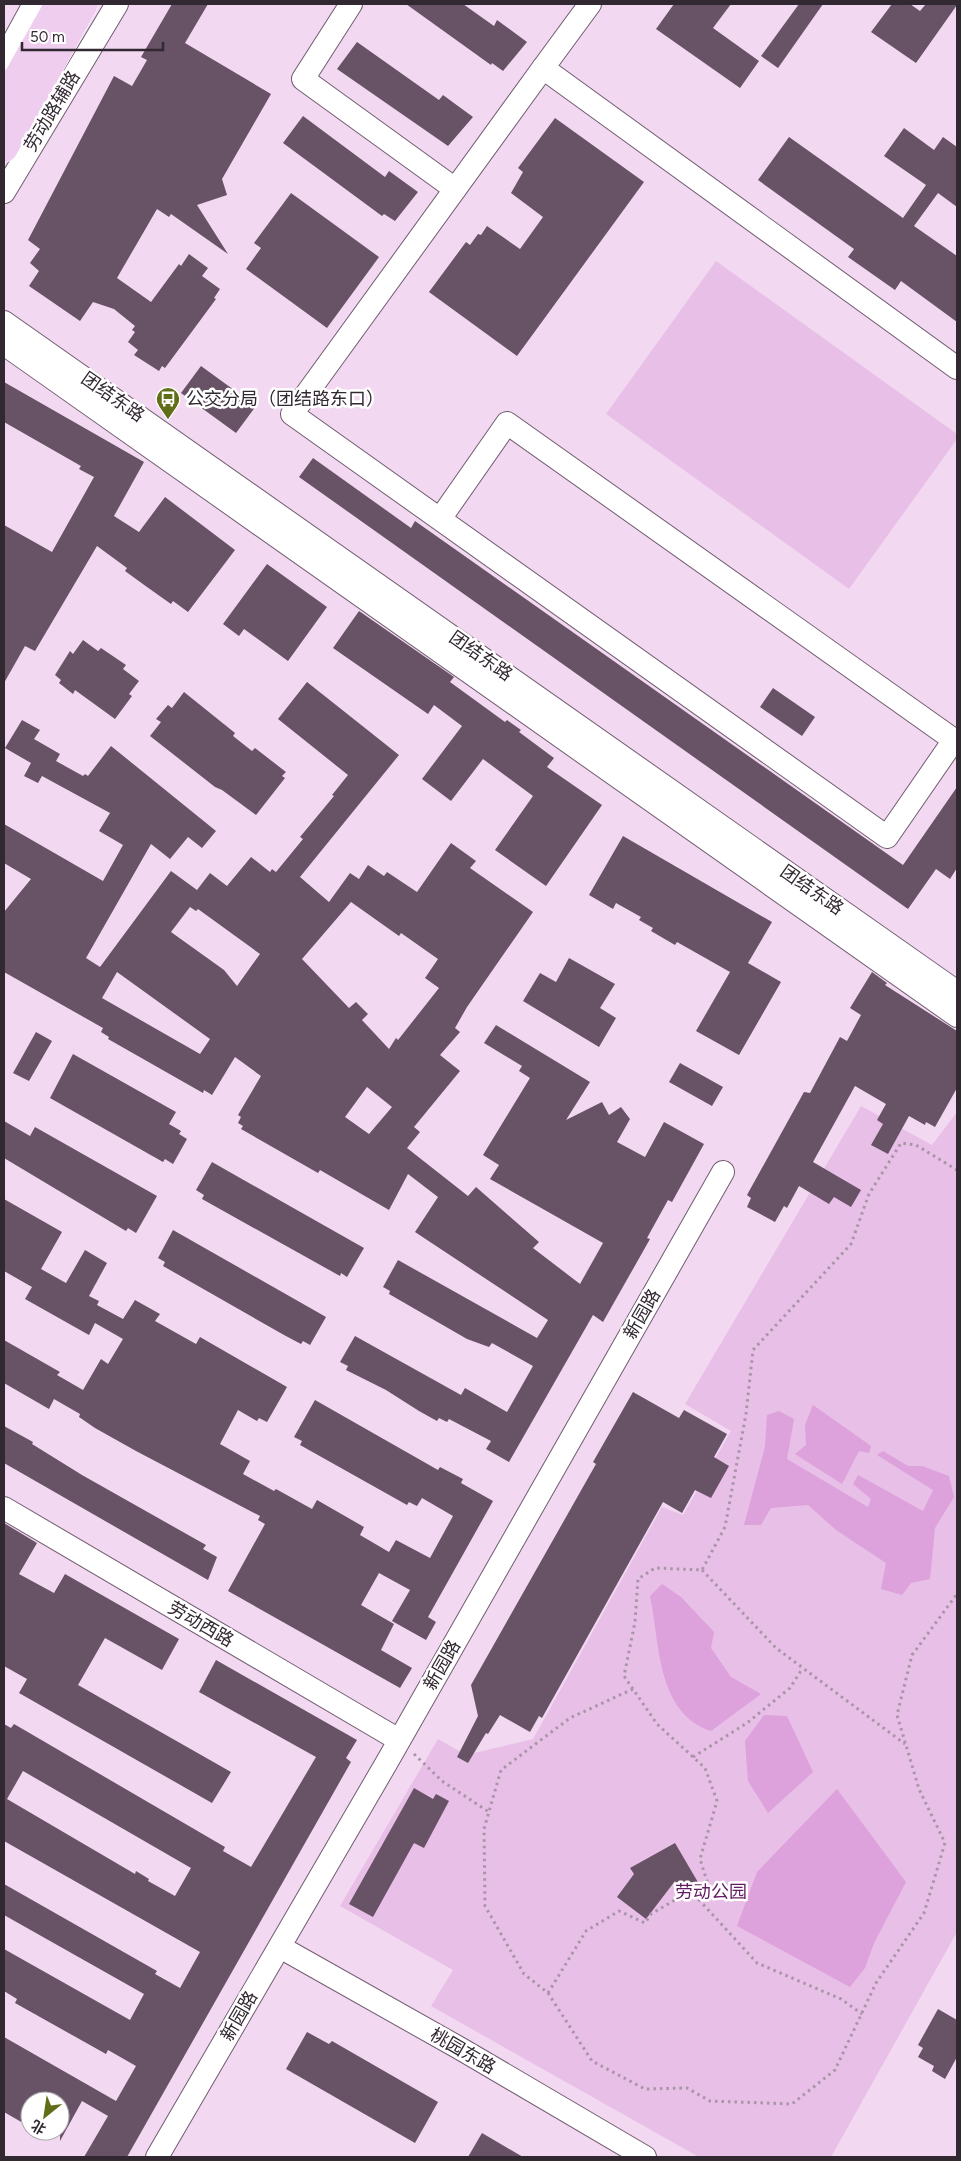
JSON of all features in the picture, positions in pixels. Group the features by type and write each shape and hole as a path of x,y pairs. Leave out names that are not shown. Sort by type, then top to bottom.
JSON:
{"main road":[{"path":"4,102 58,4"},
{"path":"4,148 84,4"}],"street":[{"path":"4,59 34,4"},
{"name":"劳动路辅路","path":"4,192 117,4"},
{"path":"351,4 303,79 455,189"},
{"path":"440,519 507,423 954,740 887,837 292,414 590,4"},
{"path":"543,68 957,368"},
{"name":"团结东路","path":"4,322 957,992"},
{"path":"4,344 957,1016"},
{"name":"新园路","path":"157,2157 399,1740 723,1172"},
{"name":"劳动西路","path":"4,1508 399,1740"},
{"name":"桃园东路","path":"280,1947 461,2049 645,2157"}],"path":[{"path":"702,1570 725,1527 746,1414 753,1350 851,1244 869,1194 901,1143 916,1145 957,1170"},
{"path":"548,1993 586,1931 619,1911 645,1923 651,1914 708,1881 700,1859 717,1801 705,1768 657,1724 624,1676 635,1622 638,1579 655,1568 702,1570 776,1648 906,1744"},
{"path":"633,1689 570,1718 501,1770 484,1829 485,1906 524,1974 548,1993 592,2061 644,2089 687,2088 710,2101 792,2104 835,2070 876,1983 924,1913 945,1842 919,1789 898,1715 912,1655 957,1594"},
{"path":"693,1757 747,1723 783,1694 790,1688 802,1669"},
{"path":"399,1740 442,1781 489,1812"},
{"path":"690,1890 757,1963 841,2000 862,2014"}],"green space":[{"path":"716,261 957,434 957,439 849,589 606,414"},
{"name":"劳动公园","path":"861,1106 932,1145 957,1112 957,1932 831,2157 699,2157 431,2006 453,1970 340,1906 438,1739 466,1755 533,1739 662,1507 683,1515 731,1431 685,1404"}],"shaded area":[{"path":"813,1405 871,1446 869,1453 859,1451 842,1484 795,1454 806,1445 805,1425"},
{"path":"779,1411 794,1419 787,1459 868,1507 871,1499 853,1484 858,1475 923,1511 933,1490 877,1455 883,1451 908,1466 922,1466 949,1476 954,1497 935,1528 930,1579 911,1583 902,1595 881,1589 886,1563 836,1530 808,1505 771,1508 761,1525 744,1525 765,1447 767,1415"},
{"path":"662,1584 681,1597 714,1632 711,1648 731,1677 761,1694 711,1731 693,1722 680,1709 670,1693 659,1654 650,1596"},
{"path":"764,1715 787,1716 813,1772 768,1813 748,1781 745,1741"},
{"path":"837,1789 906,1882 874,1943 865,1968 850,1987 737,1926 757,1872"}],"building":[{"path":"172,4 208,4 185,43 271,94 222,179 227,195 197,205 228,254 171,214 169,217 157,209 117,278 151,302 179,264 181,266 189,254 208,268 202,276 220,289 214,298 216,299 165,368 162,366 159,371 134,355 138,350 128,342 135,332 132,330 135,326 114,309 93,302 80,321 29,286 39,271 30,263 40,249 28,240 114,76 132,86 147,60 141,57"},
{"path":"406,4 463,4 494,26 497,20 527,42 503,71 492,63 491,65"},
{"path":"674,4 731,4 713,28 759,61 740,88 656,29"},
{"path":"799,4 823,4 778,68 761,56"},
{"path":"892,4 910,4 920,11 926,4 957,5 916,63 871,32"},
{"path":"357,42 439,100 443,95 473,117 448,146 337,69"},
{"path":"303,116 385,177 389,171 418,192 395,221 384,214 382,216 283,143"},
{"path":"555,118 644,182 517,356 429,292 466,242 470,245 478,234 481,235 487,226 520,249 543,217 511,193 523,172 518,168"},
{"path":"904,128 934,150 943,137 957,147 957,207 938,193 914,226 957,256 957,322 901,281 895,290 848,257 854,249 758,180 789,137 903,218 926,185 884,156"},
{"path":"291,193 379,257 327,328 246,269 261,248 254,243"},
{"path":"201,366 256,406 236,433 181,393"},
{"path":"4,382 144,462 114,516 139,532 165,497 235,550 188,612 173,601 171,604 147,587 125,571 127,568 97,546 35,651 25,646 4,683 4,525 52,552 94,477 79,469 81,466 4,422"},
{"path":"313,458 411,528 415,521 903,865 957,787 957,868 950,879 936,869 908,909 299,477"},
{"path":"267,564 327,607 288,661 244,629 239,636 223,624"},
{"path":"359,611 454,677 450,682 505,722 507,720 521,730 519,732 554,758 547,767 602,805 546,886 495,850 533,796 483,759 451,801 422,779 462,726 434,705 428,714 333,648"},
{"path":"83,640 98,651 101,648 126,665 123,669 139,681 129,694 132,696 115,719 75,690 73,694 59,683 61,680 55,675 70,651 73,654"},
{"path":"307,682 399,755 300,877 329,902 350,873 359,879 368,865 384,876 387,872 417,892 451,843 476,861 470,868 533,912 467,1007 455,1028 460,1032 440,1055 460,1071 414,1127 420,1132 407,1148 468,1196 476,1187 539,1242 533,1248 580,1284 603,1243 490,1179 499,1165 483,1155 530,1078 519,1071 522,1066 484,1043 496,1025 590,1082 566,1120 602,1102 609,1115 621,1107 630,1119 617,1142 645,1157 664,1122 704,1144 672,1202 668,1200 647,1238 650,1239 603,1322 593,1315 509,1462 486,1449 491,1441 449,1419 447,1422 439,1418 437,1421 386,1390 346,1370 348,1366 340,1362 355,1336 461,1395 465,1388 507,1412 533,1366 492,1343 489,1347 467,1339 389,1294 390,1291 383,1287 398,1260 537,1338 548,1320 415,1232 438,1197 408,1174 389,1210 320,1170 318,1173 241,1129 243,1126 238,1123 241,1117 238,1115 261,1076 235,1057 212,1095 204,1090 203,1093 108,1039 109,1037 101,1032 103,1028 4,972 4,912 31,879 4,863 4,824 103,881 123,845 99,831 110,813 42,776 38,783 24,776 31,763 5,748 22,720 40,730 34,739 60,754 56,761 83,776 85,774 88,776 111,746 216,831 202,848 188,837 170,859 151,844 86,958 100,967 171,871 197,890 210,873 227,886 251,857 270,872 272,869 276,872 303,839 300,837 334,796 332,795 348,775 278,719","holes":["351,902 399,936 401,933 438,959 425,978 439,988 398,1040 396,1038 389,1049 362,1020 368,1014 356,1002 349,1008 302,959","190,907 196,911 198,909 260,954 237,986 224,970 171,932","117,972 210,1039 200,1054 102,998","367,1087 392,1107 369,1134 345,1117"]},
{"path":"773,688 815,717 802,736 760,707"},
{"path":"184,692 235,733 233,736 252,751 255,748 286,772 282,776 285,778 256,815 215,787 150,736 161,722 156,719 168,705 172,708"},
{"path":"623,836 772,922 748,963 781,982 739,1055 696,1031 730,972 677,942 675,945 651,931 653,928 639,920 641,917 616,903 613,909 589,895"},
{"path":"569,958 615,984 600,1008 616,1018 599,1047 523,1001 540,973 556,982"},
{"path":"872,972 887,983 885,985 957,1031 957,1088 935,1127 926,1122 925,1125 909,1116 888,1154 871,1145 883,1124 877,1120 886,1104 855,1086 813,1162 861,1190 851,1207 834,1197 829,1204 799,1186 787,1208 784,1206 775,1222 747,1207 751,1198 747,1195 804,1092 810,1093 840,1037 847,1041 861,1015 850,1008"},
{"path":"36,1032 52,1041 29,1081 13,1073"},
{"path":"73,1054 176,1112 169,1124 181,1131 179,1134 187,1139 173,1164 165,1159 163,1162 50,1098"},
{"path":"680,1063 723,1087 712,1106 669,1082"},
{"path":"4,1121 30,1136 35,1127 157,1196 136,1233 128,1228 126,1231 4,1158"},
{"path":"212,1162 364,1248 347,1277 341,1273 340,1276 202,1199 204,1195 196,1190"},
{"path":"4,1199 62,1232 41,1269 66,1283 85,1250 107,1263 89,1296 99,1301 97,1305 123,1319 135,1300 160,1314 155,1321 196,1344 200,1337 287,1387 267,1422 259,1418 257,1421 238,1410 220,1444 250,1461 243,1474 274,1491 276,1489 312,1509 317,1500 364,1527 360,1535 389,1552 396,1540 430,1558 453,1516 422,1498 417,1506 409,1502 407,1505 300,1445 302,1441 294,1437 315,1400 438,1470 440,1467 463,1479 461,1483 493,1501 428,1617 436,1622 426,1640 392,1621 410,1590 379,1573 361,1605 394,1624 381,1650 412,1668 400,1688 228,1591 265,1524 258,1520 260,1516 95,1428 79,1417 80,1414 54,1399 49,1409 4,1383 4,1340 60,1372 57,1375 83,1390 101,1359 108,1364 123,1339 95,1323 89,1335 25,1299 32,1287 4,1271"},
{"path":"173,1230 326,1317 310,1345 303,1341 301,1344 284,1335 163,1266 165,1262 158,1258"},
{"path":"633,1392 679,1418 684,1410 727,1434 714,1457 729,1466 711,1498 695,1490 682,1513 663,1502 542,1718 539,1716 530,1732 500,1715 488,1734 486,1733 468,1763 457,1757 478,1716 471,1685 596,1464 593,1462"},
{"path":"4,1426 33,1442 32,1444 82,1475 206,1545 203,1549 217,1557 208,1580 4,1463"},
{"path":"4,1523 37,1543 19,1574 54,1593 65,1574 179,1639 162,1670 105,1638 78,1685 231,1772 212,1803 19,1693 27,1679 4,1666"},
{"path":"216,1660 357,1740 346,1758 351,1762 127,2157 84,2157 108,2116 82,2101 70,2123 70,2091 20,2091 20,2121 4,2112 4,2037 116,2101 136,2066 108,2050 106,2054 15,2003 17,1999 4,1991 4,1949 130,2020 144,1994 4,1915 4,1884 157,1971 155,1974 180,1988 200,1952 4,1841 4,1724 11,1728 14,1724 225,1847 223,1851 251,1867 316,1757 199,1692","holes":["23,1771 191,1868 175,1896 148,1881 149,1879 136,1871 135,1874 7,1799"]},
{"path":"414,1788 433,1799 436,1794 449,1801 424,1848 414,1843 373,1917 349,1904"},
{"path":"675,1843 699,1884 682,1894 675,1881 646,1919 617,1897 634,1874 630,1868"},
{"path":"938,2009 957,2020 957,2057 945,2079 932,2071 934,2066 918,2057 923,2048 918,2045"},
{"path":"307,2032 329,2044 332,2041 438,2102 415,2143 286,2069"},
{"path":"482,2133 523,2157 468,2157"}],"place":[{"name":"公交分局（团结路东口）","path":"168,420"}]}
